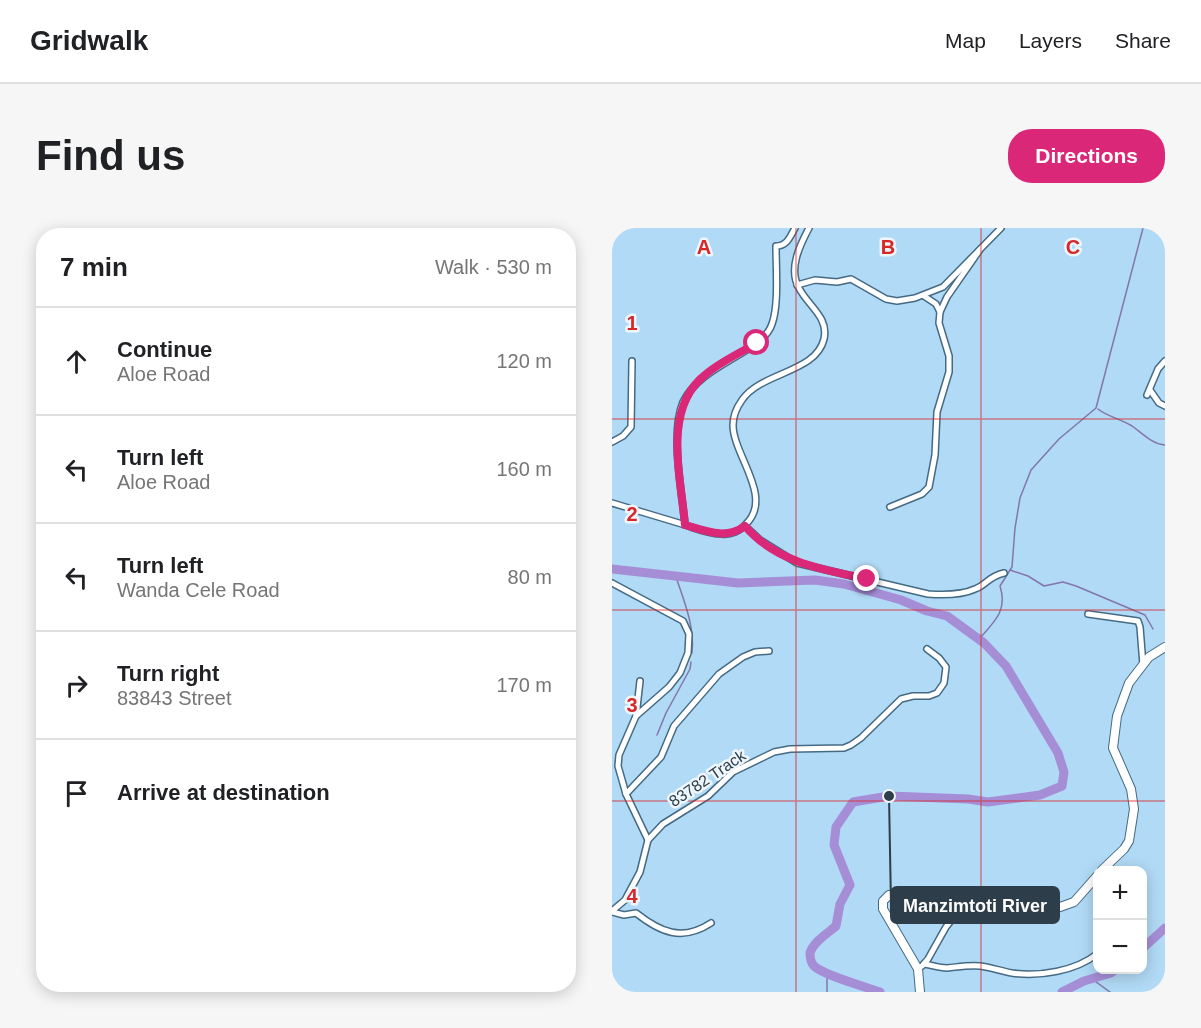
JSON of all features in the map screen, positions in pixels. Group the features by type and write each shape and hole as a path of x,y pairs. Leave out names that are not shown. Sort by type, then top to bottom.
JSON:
{"street":[{"path":"685,525 678,436 679,416 684,401 696,383 706,374 757,343 769,332 775,314 776,246 786,243 795,228"},
{"path":"612,503 722,534 734,532 749,522 754,511 755,489 735,439 734,416 747,394 771,377 813,358 824,338 825,327 820,316 797,285 796,256 809,228"},
{"path":"797,285 814,280 837,282 850,279 886,299 906,300 924,296 943,287 1001,228"},
{"path":"890,507 922,494 929,487 935,455 937,412 949,372 949,356 939,323 940,312 947,297 979,251"},
{"path":"924,296 936,304 940,312"},
{"path":"612,442 623,436 631,427 632,361"},
{"path":"1165,361 1158,369 1149,393 1165,406"},
{"path":"745,526 767,545 797,563 928,594 974,590 989,578 1004,573"},
{"path":"612,583 683,621 689,634 688,653 680,673 669,687 636,716"},
{"path":"1088,615 1138,621 1143,665"},
{"path":"1106,866 1124,849 1131,832 1133,800 1127,779 1113,748 1123,694 1149,657 1165,647"},
{"name":"83782 Track","path":"648,840 663,824 708,796 737,770 782,749 844,748 861,738 901,699 937,693 944,683 946,667 939,657 927,649"},
{"path":"626,794 661,757 674,726 718,674 738,659 755,652 769,651"},
{"path":"612,911 625,900 640,872 648,840 620,779 618,759 636,716 640,681"},
{"path":"921,966 885,914 883,901 889,895 896,895 910,908 958,912 1004,902 1060,907 1074,902 1093,881"},
{"path":"612,911 624,915 636,912 648,922 674,933 697,931 711,923"},
{"path":"920,992 921,966 958,912"},
{"path":"921,966 945,968 964,965 984,966 1005,972 1026,974 1064,969 1093,957"}],"waterway":[{"path":"979,639 1001,609 1000,586 1012,567 1020,498 1031,470 1059,439 1096,408 1143,228"},
{"path":"1098,409 1132,426 1151,440 1165,445"},
{"path":"612,569 738,583 815,580 844,584 947,616 984,643 1006,666 1058,753 1064,772 1062,786 1040,795 988,802 889,796 853,802 836,827 834,845 850,885 840,904 836,926 814,945 810,953 811,960 814,966 826,973 880,992"},
{"path":"1010,570 1028,576 1044,586 1063,582 1076,586 1145,615 1153,629"},
{"path":"676,577 690,624 692,653"},
{"path":"657,735 690,669 691,662"},
{"path":"1147,944 1165,928"},
{"path":"827,973 827,992"},
{"path":"1062,992 1084,981 1108,974"},
{"path":"1092,979 1110,992"}],"place":[{"name":"Manzimtoti River","path":"889,796"}],"route":[{"path":"757,343 706,374 696,383 684,401 679,416 678,445 685,525 722,534 734,532 745,526 767,545 797,563 867,579"}]}
